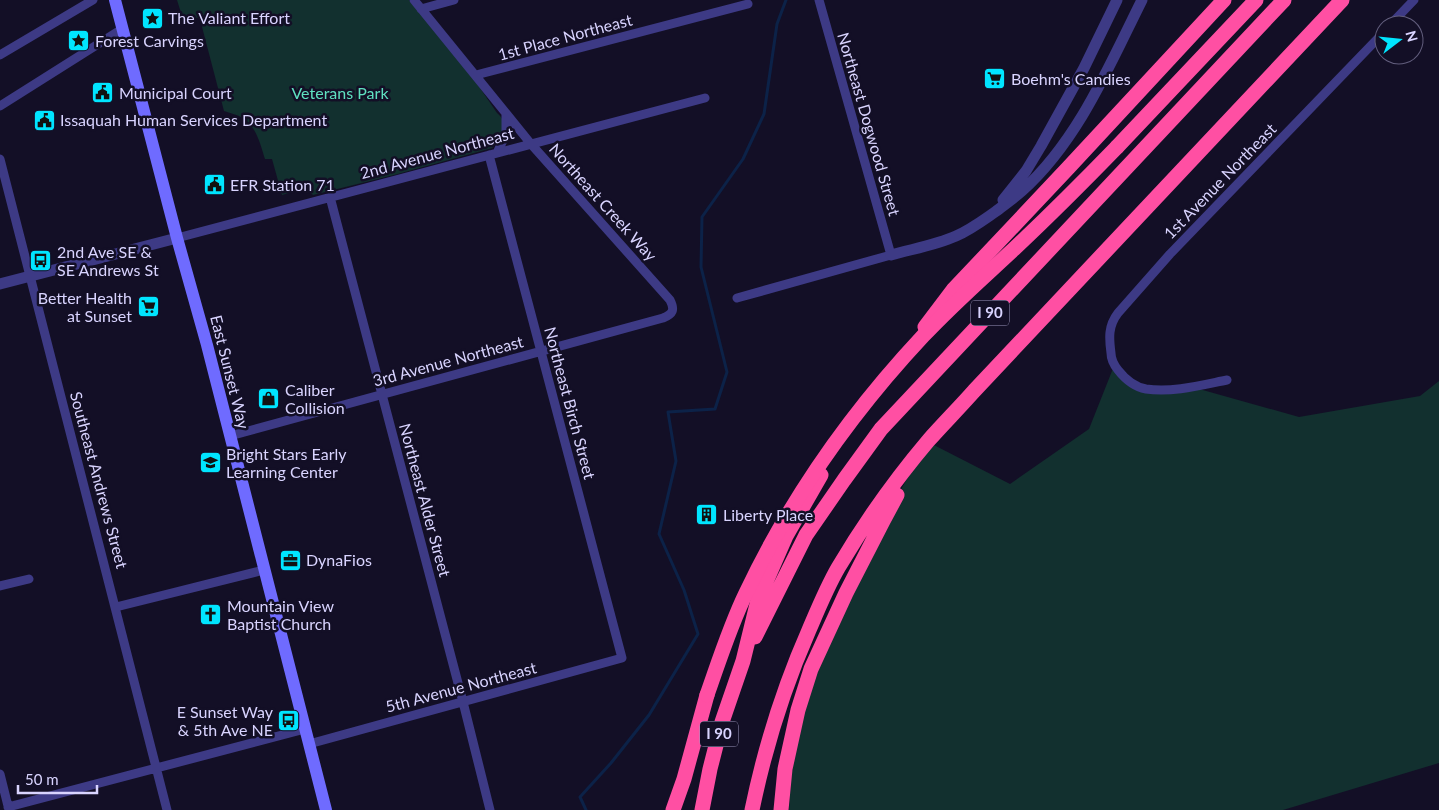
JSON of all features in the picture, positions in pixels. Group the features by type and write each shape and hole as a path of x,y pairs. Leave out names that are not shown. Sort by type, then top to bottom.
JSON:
{"highway":[{"path":"743,661 758,600 786,536 816,482 877,391 953,290 1070,168 1224,0"},
{"path":"674,810 707,695 734,622 758,569 796,499 829,449 869,398 922,337 1066,199 1256,0"},
{"name":"I 90","path":"702,810 722,722 743,661 806,536 844,480 881,429 1284,0"},
{"name":"I 90","path":"752,810 762,762 781,699 800,649 838,569 886,496 928,442 1342,0"},
{"path":"780,810 786,763 798,710 811,669 846,593 883,521 928,442"},
{"path":"789,810 791,777 798,737 810,689 826,639"},
{"path":"680,810 684,780"}],"main road":[{"name":"East Sunset Way","path":"115,0 207,345 326,810"}],"street":[{"path":"0,55 93,0"},
{"name":"Northeast Creek Way","path":"414,0 531,144 670,300 673,306 672,312"},
{"path":"421,9 454,0"},
{"name":"Northeast Dogwood Street","path":"819,0 891,255"},
{"path":"995,212 1026,171 1084,68 1117,0"},
{"path":"737,298 955,236 995,212 1024,190 1056,153 1076,126 1104,76 1142,0"},
{"path":"1400,15 1414,0"},
{"name":"1st Place Northeast","path":"476,75 748,4"},
{"path":"0,106 122,29"},
{"name":"1st Avenue Northeast","path":"1227,380 1192,387 1161,390 1145,389 1135,385 1124,378 1114,366 1111,357 1109,331 1112,321 1177,247 1374,42"},
{"path":"1084,68 1104,76"},
{"name":"2nd Avenue Northeast","path":"177,238 705,98"},
{"path":"493,154 506,134 506,114"},
{"name":"Northeast Birch Street","path":"493,154 541,352 622,658"},
{"name":"Southeast Andrews Street","path":"0,159 167,810"},
{"name":"Northeast Alder Street","path":"330,197 490,810"},
{"path":"0,284 177,238"},
{"name":"3rd Avenue Northeast","path":"230,436 663,318 669,316 672,312"},
{"path":"116,608 264,570"},
{"path":"0,586 29,579"},
{"name":"5th Avenue Northeast","path":"309,744 622,658"},
{"path":"0,774 9,808 156,767 305,729"}],"green space":[{"name":"Veterans Park","path":"177,0 409,0 463,63 501,117 504,126 501,136 492,148 394,175 313,195 306,188 282,195 272,159 265,159 259,140 250,124 237,115 224,111 201,23 198,18 182,16"},
{"path":"1114,366 1135,385 1192,387 1299,417 1420,396 1439,381 1439,763 1283,810 789,810 791,777 798,737 810,689 883,521 928,442 1010,484 1089,429"}],"waterway":[{"path":"586,810 580,797 611,763 649,715 698,634 684,590 659,534 676,461 668,412 715,409 727,372 701,267 702,217 743,159 764,114 777,24 786,0"}],"place":[{"name":"The Valiant Effort","path":"152,18"},
{"name":"Forest Carvings","path":"79,41"},
{"name":"Boehm's Candies","path":"995,79"},
{"name":"Municipal Court","path":"103,93"},
{"name":"Issaquah Human Services Department","path":"44,120"},
{"name":"EFR Station 71","path":"214,185"},
{"name":"2nd Ave SE & SE Andrews St","path":"41,261"},
{"name":"Better Health at Sunset","path":"148,307"},
{"name":"Caliber Collision","path":"269,399"},
{"name":"Bright Stars Early Learning Center","path":"210,463"},
{"name":"Liberty Place","path":"707,515"},
{"name":"DynaFios","path":"290,560"},
{"name":"Mountain View Baptist Church","path":"211,615"},
{"name":"E Sunset Way & 5th Ave NE","path":"289,721"}]}
